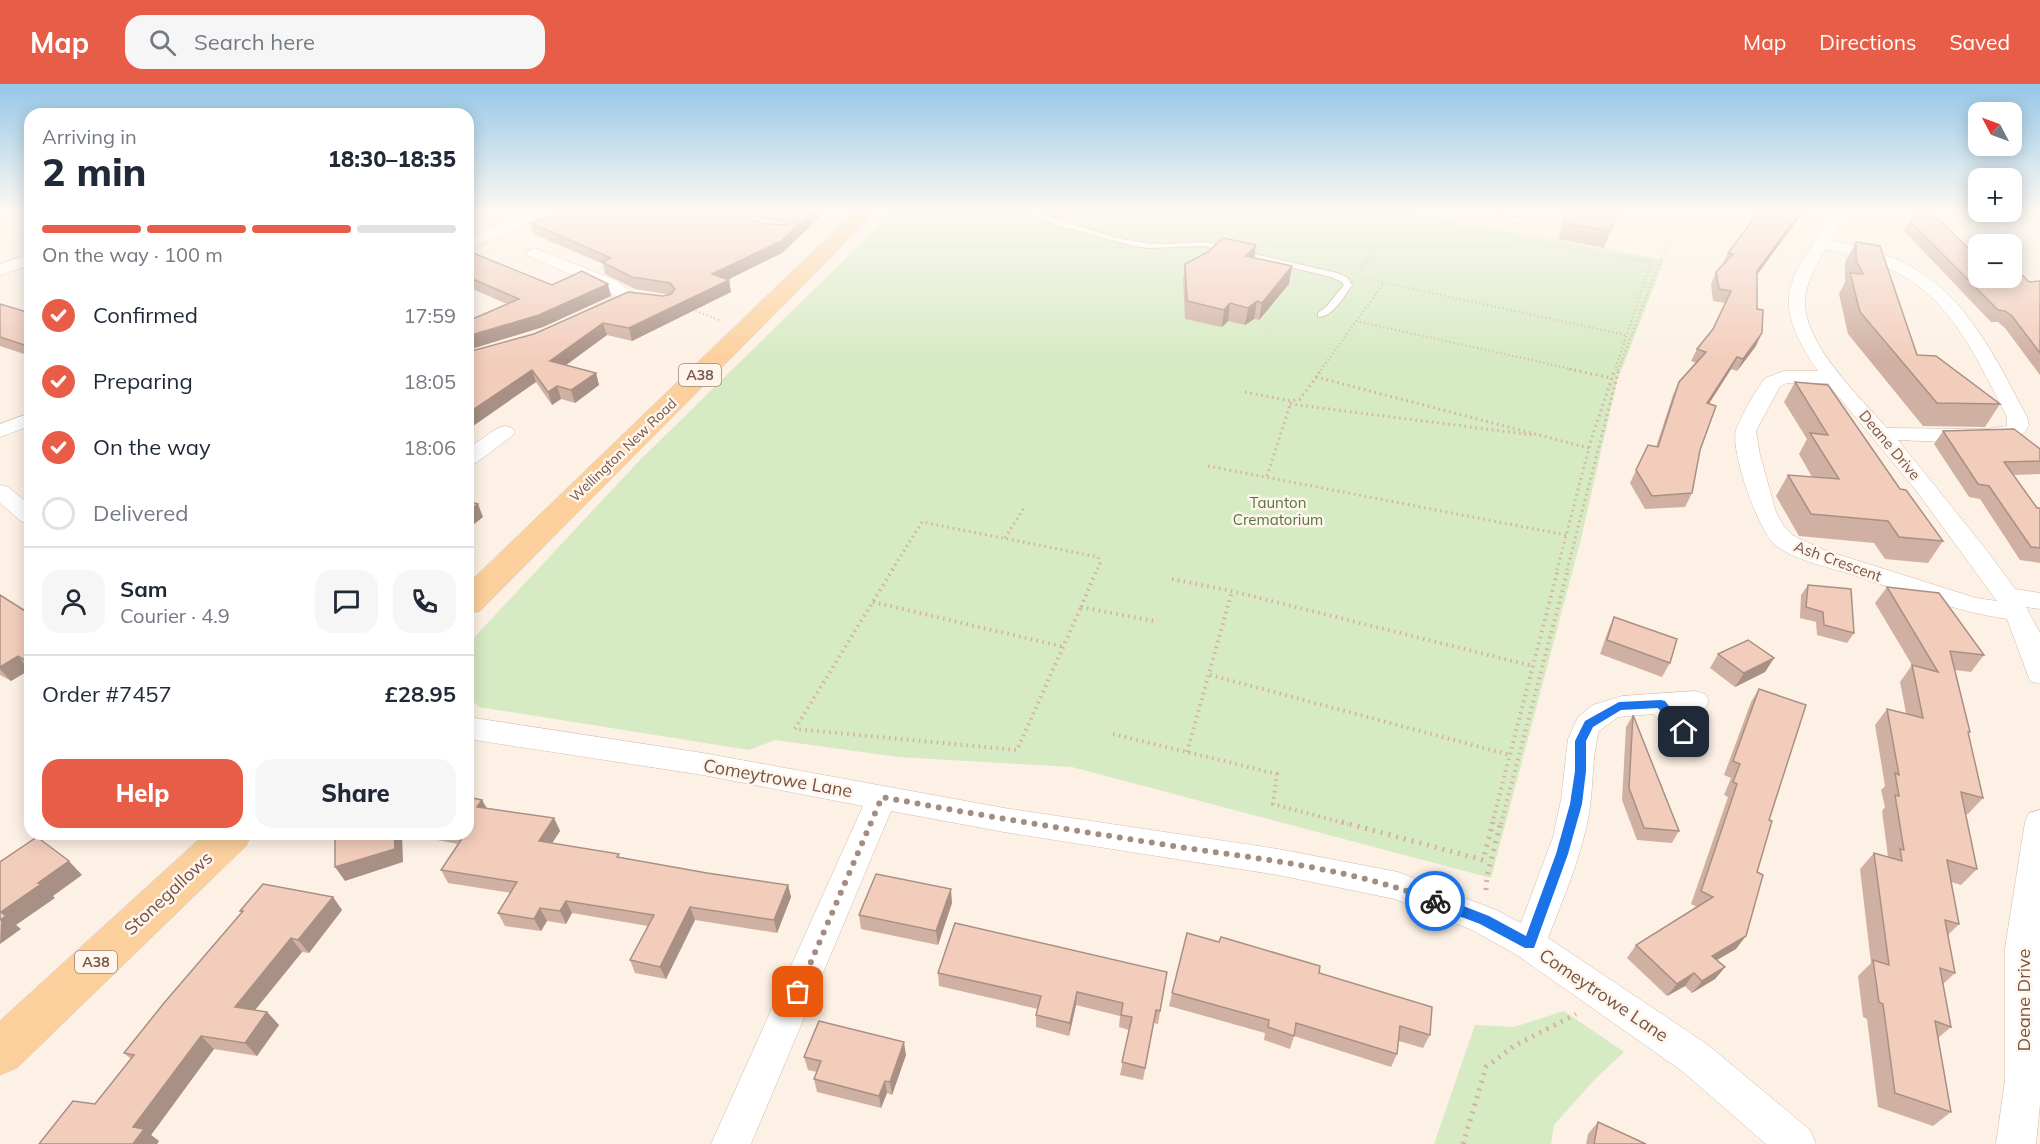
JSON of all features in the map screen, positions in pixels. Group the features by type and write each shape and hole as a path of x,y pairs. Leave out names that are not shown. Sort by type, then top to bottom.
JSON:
{"main road":[{"name":"Wellington New Road","path":"474,597 817,260"},
{"name":"Stonegallows","path":"0,1052 226,840"}],"street":[{"path":"528,270 538,260"},
{"path":"553,260 609,284 629,296 666,301"},
{"name":"Deane Drive","path":"1812,260 1799,280 1796,312 1815,352 1832,377 1882,434 2012,604 2037,657 2040,674"},
{"path":"1878,260 1910,273 1940,296 1972,335 2017,417 2019,425 2014,431 1986,435 1882,434"},
{"path":"0,270 24,261"},
{"path":"592,315 629,296"},
{"name":"Ash Crescent","path":"1832,377 1784,377 1772,382 1746,431 1749,455 1765,512 1773,528 1784,540 1816,555 1974,606 2012,604"},
{"path":"0,431 24,421"},
{"path":"474,453 505,432"},
{"path":"0,492 24,512"},
{"path":"2012,604 2040,601"},
{"path":"1529,944 1562,854 1573,814 1580,771 1580,741 1588,724 1619,706 1695,701"},
{"path":"1661,704 1684,732"},
{"name":"Comeytrowe Lane","path":"474,729 703,764 1004,820 1278,862 1398,886 1484,920 1529,944 1695,1058 1796,1144"},
{"path":"731,1144 882,797"},
{"name":"Deane Drive","path":"2016,1144 2024,1080 2022,948 2040,822"}],"lane":[{"path":"1275,260 1334,275 1345,280 1348,285 1330,308 1321,315"}],"path":[{"path":"1367,260 1360,271 1352,276 1626,334"},
{"path":"1113,734 1277,774 1273,804 1483,860 1589,448 1651,262 1642,260"},
{"path":"1484,920 1487,876 1580,523 1613,385 1660,260"},
{"path":"1290,403 1300,399 1384,283"},
{"path":"666,301 674,302 720,321 748,328"},
{"path":"1356,321 1611,378"},
{"path":"1316,377 1589,448"},
{"path":"1245,392 1290,403 1551,437"},
{"path":"1267,476 1290,403"},
{"path":"1208,466 1566,535"},
{"path":"1005,538 1025,507"},
{"path":"922,522 1098,557 1100,563 1017,750 795,729 873,602 922,522"},
{"path":"1172,579 1232,591 1533,666"},
{"path":"1187,752 1232,591"},
{"path":"873,602 1064,646"},
{"path":"1081,607 1154,621"},
{"path":"1210,675 1510,755"},
{"path":"1463,1144 1486,1068 1514,1046 1578,1013 1594,987"}],"green space":[{"name":"Taunton Crematorium","path":"844,260 1664,260 1617,381 1581,539 1491,878 1072,767 898,757 775,740 749,750 479,707 474,702 474,638 638,462"},
{"path":"1564,1011 1624,1052 1595,1079 1554,1125 1551,1144 1434,1144 1475,1025 1514,1027"}],"building":[{"path":"474,260 491,260 552,285 582,271 608,284 539,315 474,334 474,318 519,299 474,280"},
{"path":"740,260 712,274 729,280 629,328 603,323 550,361 596,373 571,390 557,386 548,392 532,370 474,409 474,350 534,334 628,292 663,296 671,294 675,289 670,283 632,277 602,262"},
{"path":"1192,260 1267,260 1292,266 1262,303 1257,301 1248,308 1230,303 1224,310 1187,301 1185,264"},
{"path":"1727,260 1765,260 1757,271 1757,309 1763,310 1762,333 1743,359 1737,357 1707,403 1716,406 1700,450 1692,493 1652,496 1636,470 1648,445 1658,447 1679,382 1706,352 1697,349 1713,329 1731,291 1719,289 1716,272"},
{"path":"1856,260 1885,260 1917,355 1936,356 2000,404 1937,403 1860,312 1850,273 1863,274"},
{"path":"1949,260 1968,260 1968,280"},
{"path":"2022,275 2029,282 2040,281 2040,353 2012,316 2005,311 1998,310 1976,288 2022,288"},
{"path":"0,304 24,311 24,345 0,337"},
{"path":"1795,382 1828,385 1900,489 1906,490 1943,541 1899,537 1888,521 1811,514 1788,475 1839,479 1810,433 1828,435"},
{"path":"2014,429 2040,449 2040,461 2004,462 2037,508 2040,508 2040,548 2031,547 1989,486 1978,484 1943,431"},
{"path":"1808,585 1851,589 1854,633 1824,625 1823,612 1806,607"},
{"path":"1887,587 1939,593 1984,655 1950,651 1983,798 1961,792 1977,869 1947,860 1959,924 1945,920 1955,973 1940,968 1951,1027 1935,1021 1951,1112 1895,1093 1883,1004 1879,1002 1873,960 1889,965 1874,853 1902,861 1900,849 1904,850 1895,795 1899,796 1895,773 1899,775 1887,709 1923,718 1912,665 1938,672"},
{"path":"0,595 24,610 24,660 18,656 0,667"},
{"path":"1614,617 1677,639 1670,663 1607,640"},
{"path":"1748,640 1774,658 1744,673 1718,654"},
{"path":"1759,689 1806,705 1769,820 1772,821 1757,872 1763,875 1746,936 1712,956 1725,967 1702,981 1694,973 1677,984 1636,945 1713,897 1701,891 1737,784 1733,782 1740,764 1733,761"},
{"path":"1633,715 1679,831 1644,828 1629,788"},
{"path":"474,798 482,800 477,807 554,818 539,841 619,854 617,857 707,873 788,885 774,920 690,907 660,967 630,960 654,915 566,901 560,911 540,908 534,919 498,913 517,882 441,870 461,840 474,840"},
{"path":"33,840 41,840 69,861 1,912 6,916 0,920 0,862"},
{"path":"335,840 394,840 395,849 335,867"},
{"path":"876,874 951,889 936,931 859,915"},
{"path":"263,884 333,897 298,940 291,938 235,1007 267,1012 245,1043 201,1036 133,1127 144,1129 133,1144 39,1144 73,1101 95,1104 134,1055 124,1053"},
{"path":"955,923 1167,972 1160,1011 1156,1010 1145,1068 1122,1062 1132,1017 1121,1015 1123,1003 1077,992 1070,1023 1036,1015 1041,996 938,973"},
{"path":"1187,933 1219,942 1221,937 1320,966 1319,973 1432,1007 1430,1035 1400,1026 1397,1054 1296,1023 1294,1036 1268,1027 1269,1020 1172,993"},
{"path":"819,1021 904,1042 890,1082 885,1081 879,1096 814,1079 821,1061 804,1057"},
{"path":"1598,1122 1646,1144 1594,1144"}],"way so far":[{"path":"798,992 882,797 1004,820 1278,862 1398,886 1435,901"}],"route":[{"path":"1435,901 1484,920 1529,944 1562,854 1576,804 1580,771 1580,741 1588,724 1619,706 1661,704 1684,732"}]}
